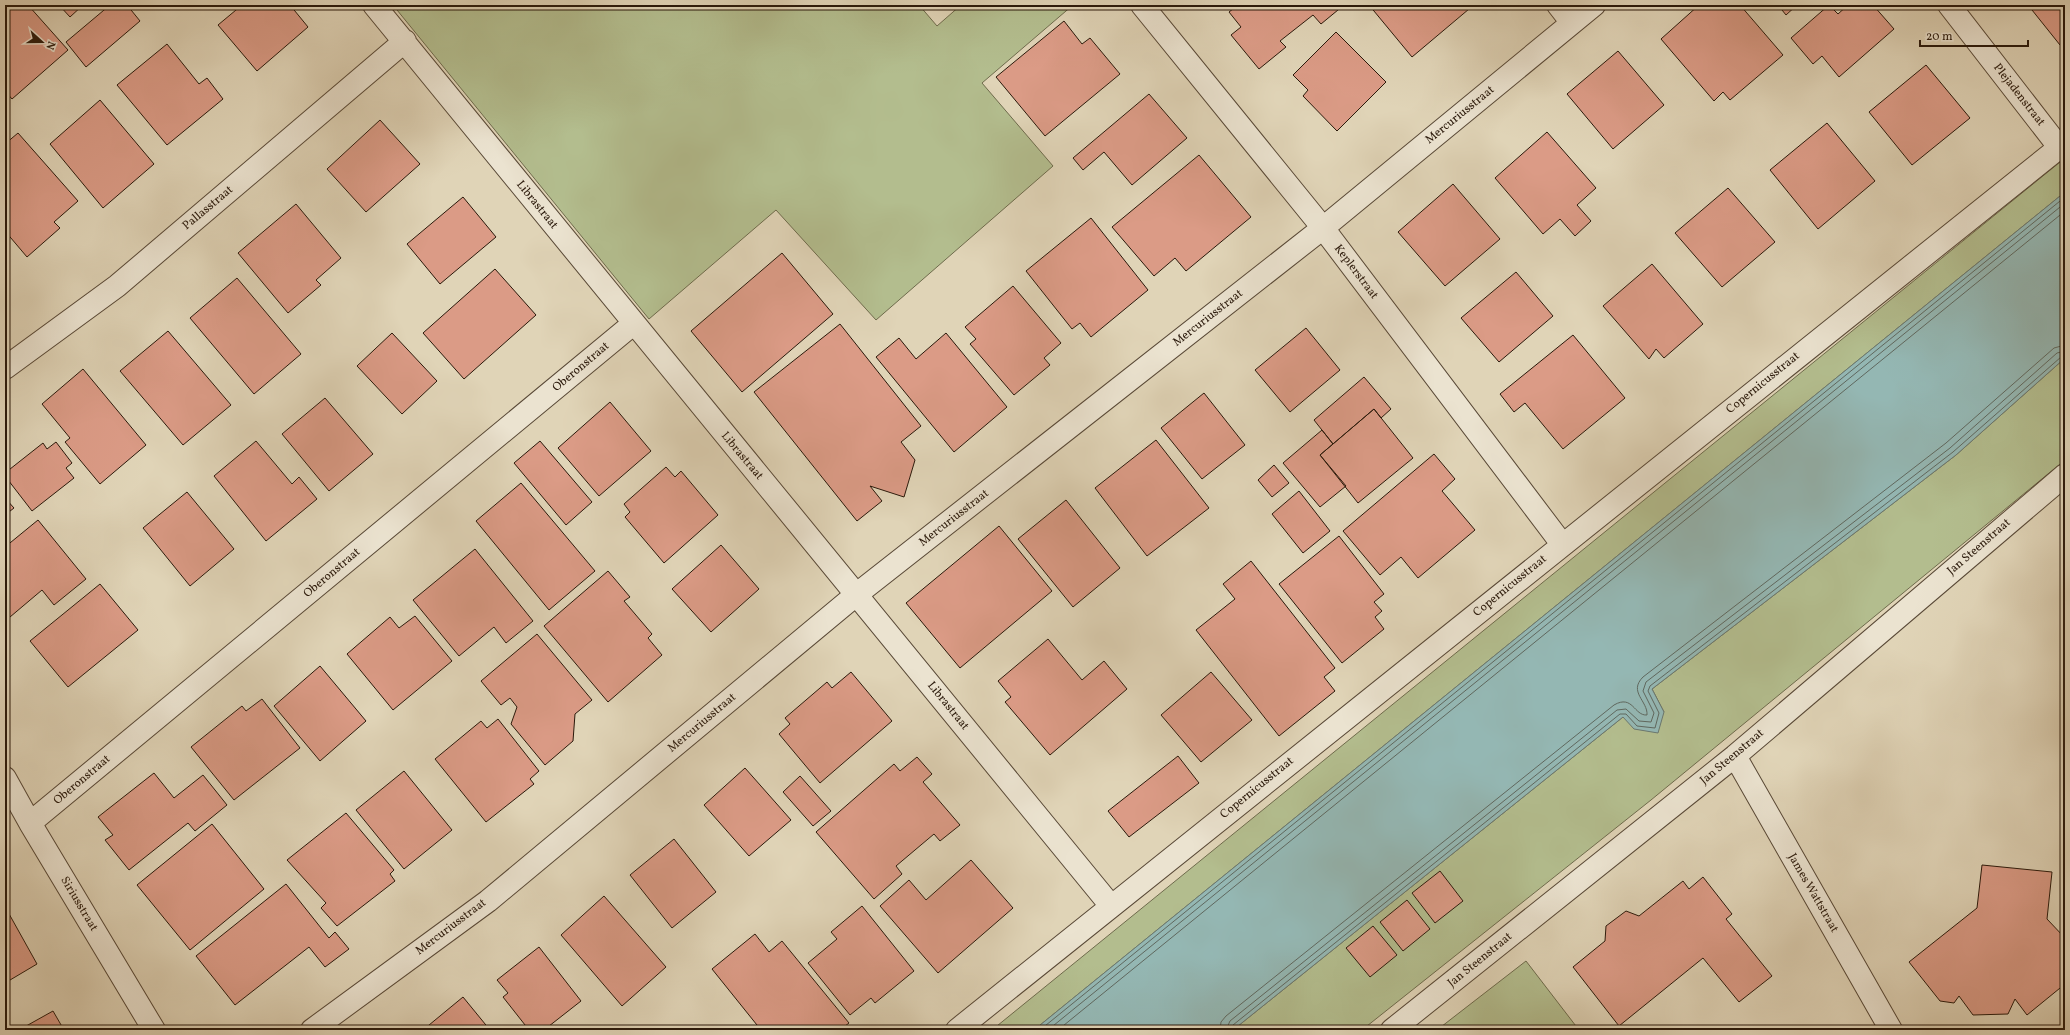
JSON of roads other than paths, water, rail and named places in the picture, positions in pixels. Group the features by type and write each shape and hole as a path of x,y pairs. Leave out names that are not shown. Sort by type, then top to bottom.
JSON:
{"street":[{"name":"Librastraat","path":"374,5 405,41 633,324 857,594 1111,906"},
{"name":"Keplerstraat","path":"1142,5 1323,228 1562,544"},
{"path":"1558,5 1572,23"},
{"name":"Mercuriusstraat","path":"312,1030 488,901 857,594 1323,228 1594,5"},
{"name":"Plejadenstraat","path":"1949,5 2062,145"},
{"name":"Pallasstraat","path":"5,368 117,286 405,41"},
{"name":"Copernicusstraat","path":"957,1030 2062,145"},
{"name":"Oberonstraat","path":"30,823 633,324"},
{"name":"Jan Steenstraat","path":"1392,1030 1735,756 2065,475"},
{"name":"James Wattstraat","path":"1735,756 1891,1030"},
{"name":"Siriusstraat","path":"5,778 30,823 154,1030"}],"water":[{"path":"2065,192 2065,358 1956,455 1652,689 1664,712 1658,733 1634,729 1623,717 1233,1030 1034,1030"}]}
